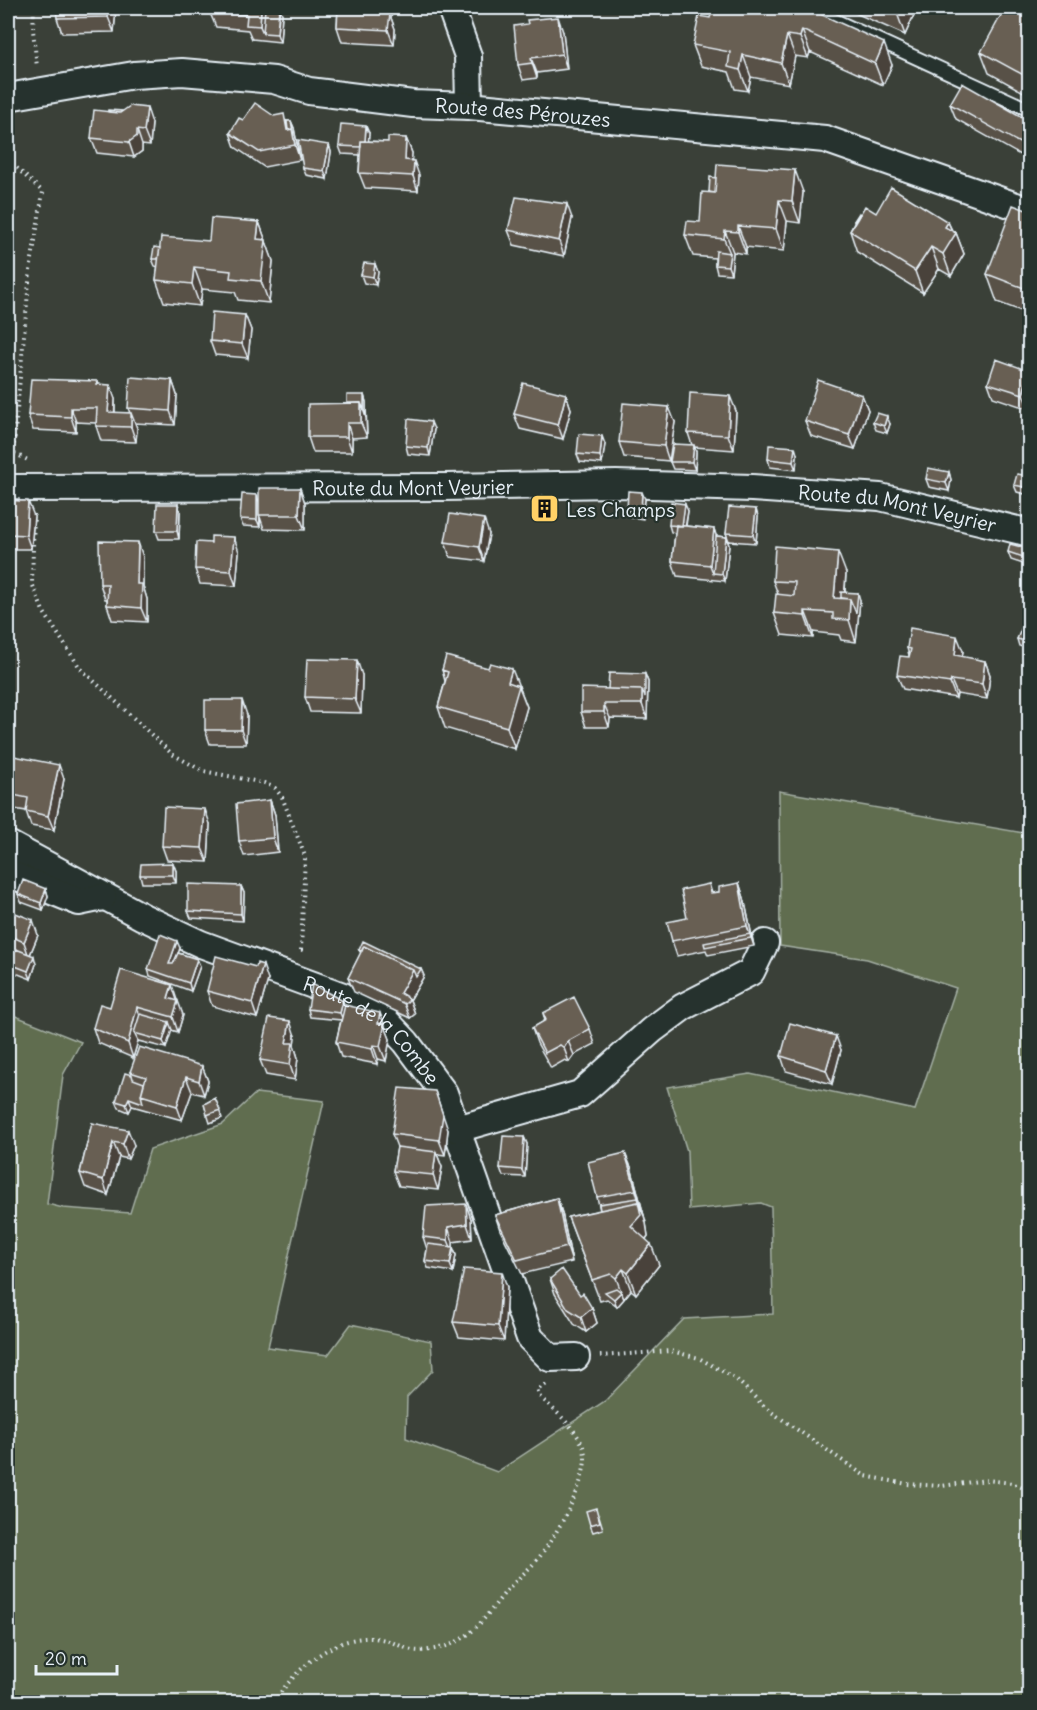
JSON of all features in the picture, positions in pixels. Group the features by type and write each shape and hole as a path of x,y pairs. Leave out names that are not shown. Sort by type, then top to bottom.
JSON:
{"street":[{"path":"451,8 468,56 469,106"},
{"name":"Route des Pérouzes","path":"8,97 134,75 182,72 274,80 309,91 413,104 469,106 825,139 851,146 1029,211"},
{"name":"Route du Mont Veyrier","path":"8,488 446,487 616,484 752,488 880,497 1029,533"},
{"name":"Route de la Combe","path":"8,844 201,944 343,996 386,1021 406,1042 444,1093 530,1338 550,1358 576,1358"},
{"path":"8,873 78,902 107,896"},
{"path":"457,1129 580,1094 652,1030 683,1007 751,972 765,943"}],"lane":[{"path":"808,8 1029,110"}],"path":[{"path":"34,8 33,30 40,91"},
{"path":"8,160 43,192 30,271 13,453 51,470 43,487 32,583 44,611 81,668 172,754 203,771 264,783 275,788 282,796 305,856 301,950 290,952"},
{"path":"274,1702 286,1683 316,1657 343,1642 381,1639 415,1651 450,1645 475,1631 508,1589 540,1556 561,1522 578,1486 585,1455 573,1429 539,1396 537,1390 552,1381 567,1377 576,1358 671,1351 699,1358 736,1379 767,1409 865,1476 907,1484 942,1486 987,1480 1012,1483 1029,1491"}],"green space":[{"path":"779,791 1029,834 1029,1702 8,1702 8,1013 81,1042 63,1075 47,1204 63,1208 130,1213 150,1149 223,1124 256,1093 324,1101 268,1347 328,1355 351,1324 431,1341 433,1370 407,1397 406,1438 497,1472 605,1401 684,1319 773,1314 771,1207 761,1203 689,1210 687,1151 667,1087 750,1074 915,1110 956,988 867,959 780,946"}],"building":[{"path":"56,8 109,8 108,17 57,18"},
{"path":"211,8 261,8 260,26 246,25 247,15 210,13"},
{"path":"265,8 279,8 277,34 263,33"},
{"path":"338,8 386,8 385,14 390,14 388,30 337,27"},
{"path":"713,8 807,8 884,43 875,64 802,30 800,37 787,35 781,63 743,55 740,70 728,67 730,52 693,45 699,16 710,18"},
{"path":"884,8 900,8 897,13"},
{"path":"1005,8 1029,8 1029,78 981,52"},
{"path":"558,17 562,54 531,58 532,63 518,65 514,26 528,24 527,20"},
{"path":"962,83 1029,121 1029,137 1025,146 950,104"},
{"path":"255,103 274,116 284,114 287,130 292,129 295,145 259,152 230,133 239,118 243,120"},
{"path":"130,106 147,108 144,131 137,130 137,136 129,142 91,138 94,110 120,113"},
{"path":"108,110 122,111 120,113 108,112"},
{"path":"287,121 291,121 294,136 292,129 288,130"},
{"path":"341,124 366,126 365,141 361,141 361,147 339,146"},
{"path":"388,137 406,138 405,160 414,161 413,176 359,173 361,141 388,142"},
{"path":"298,140 329,145 324,171 303,168"},
{"path":"717,164 795,170 792,201 779,200 776,229 738,226 738,232 725,231 724,239 685,235 687,221 700,222 702,192 715,193"},
{"path":"710,177 716,178 715,193 709,192"},
{"path":"891,187 948,222 945,227 956,233 943,254 931,247 915,271 850,231 865,206 876,213"},
{"path":"516,197 567,204 559,241 508,230"},
{"path":"1013,205 1029,211 1029,290 987,274"},
{"path":"211,218 259,222 257,239 266,240 261,281 230,278 231,271 194,267 192,284 156,280 161,237 209,241"},
{"path":"154,247 160,248 158,259 152,259"},
{"path":"716,251 730,253 728,266 715,265"},
{"path":"364,263 375,264 373,277 361,275"},
{"path":"212,312 245,315 242,344 210,341"},
{"path":"996,359 1029,371 1023,394 988,383"},
{"path":"8,363 10,363 8,387"},
{"path":"130,377 172,380 170,411 128,408"},
{"path":"31,379 98,381 97,384 110,385 108,412 131,413 131,427 96,426 97,408 71,408 71,417 28,415"},
{"path":"818,380 862,395 849,435 805,421"},
{"path":"523,383 566,394 558,425 514,414"},
{"path":"690,393 730,396 728,435 688,433"},
{"path":"347,395 364,395 364,410 361,403 347,403"},
{"path":"361,403 361,423 347,423 347,437 308,437 308,404"},
{"path":"623,403 669,407 664,446 619,442"},
{"path":"877,413 887,416 884,426 873,422"},
{"path":"408,419 431,422 428,448 406,446"},
{"path":"579,434 602,436 600,456 577,454"},
{"path":"673,444 694,445 692,462 670,462"},
{"path":"769,445 795,447 793,462 768,459"},
{"path":"928,468 949,472 946,483 926,479"},
{"path":"1017,474 1029,476 1029,488 1014,485"},
{"path":"259,488 300,488 299,515 259,515"},
{"path":"628,491 642,492 641,511 627,510"},
{"path":"242,494 257,495 257,520 240,519"},
{"path":"542,495 549,500 543,509 536,504"},
{"path":"8,500 28,501 26,535 8,534"},
{"path":"671,502 685,504 682,526 669,525"},
{"path":"157,504 178,504 177,531 156,531"},
{"path":"729,507 756,509 753,535 726,533"},
{"path":"450,514 484,519 479,547 445,542"},
{"path":"676,525 714,529 710,565 672,561"},
{"path":"211,536 234,537 231,571 195,569 196,542 211,543"},
{"path":"716,536 726,537 722,574 713,573"},
{"path":"99,541 138,542 137,584 142,584 141,608 107,605 108,584 100,584"},
{"path":"1010,544 1029,549 1029,559 1008,552"},
{"path":"775,546 838,552 834,598 850,599 849,620 833,619 833,613 805,611 805,616 774,613 776,594 794,596 795,582 773,581"},
{"path":"841,592 858,593 856,613 850,599 841,598"},
{"path":"1026,618 1029,619 1029,642 1017,639"},
{"path":"910,628 957,636 955,655 985,661 982,684 951,680 950,683 897,675 900,656 909,657 911,649 907,648"},
{"path":"446,656 488,668 490,663 512,669 508,682 519,686 507,727 438,707 448,672 442,670"},
{"path":"307,659 357,660 355,699 305,697"},
{"path":"609,673 645,674 645,697 642,690 608,689"},
{"path":"581,688 642,690 642,704 604,704 604,712 581,712"},
{"path":"205,700 242,700 241,730 205,730"},
{"path":"9,755 59,765 48,816 26,811 28,798 8,794"},
{"path":"270,800 273,838 239,841 236,804"},
{"path":"164,807 205,809 202,848 162,846"},
{"path":"173,863 173,875 140,875 141,864"},
{"path":"23,880 46,889 41,903 18,894"},
{"path":"739,883 747,926 672,941 667,922 687,918 681,890 709,884 711,893 719,892 719,887"},
{"path":"188,884 241,886 241,914 188,911"},
{"path":"8,910 33,920 24,942 8,935"},
{"path":"160,934 177,941 169,964 173,964 178,953 197,959 189,983 148,969"},
{"path":"750,934 751,938 705,947 704,943"},
{"path":"363,941 421,969 416,977 413,970 364,946 362,951 359,950"},
{"path":"364,946 413,970 400,993 410,999 405,1004 348,978"},
{"path":"16,949 34,956 28,971 10,964"},
{"path":"216,956 256,967 257,963 263,965 252,1003 207,991"},
{"path":"121,970 172,985 168,998 178,1001 173,1017 137,1007 128,1043 93,1028 100,1004 110,1007"},
{"path":"312,984 343,1001 340,1013 308,1009"},
{"path":"574,997 590,1029 568,1041 564,1048 560,1045 545,1053 532,1028 546,1020 543,1013"},
{"path":"345,1005 380,1013 378,1023 385,1024 380,1046 373,1045 372,1049 336,1042"},
{"path":"140,1014 169,1022 163,1041 134,1033"},
{"path":"269,1018 290,1021 286,1043 293,1043 290,1065 260,1060"},
{"path":"790,1023 836,1036 826,1070 781,1056"},
{"path":"139,1047 202,1066 199,1081 186,1077 177,1106 141,1095 146,1077 130,1072"},
{"path":"125,1073 144,1083 141,1095 143,1103 129,1098 126,1104 116,1101"},
{"path":"399,1088 435,1091 443,1115 439,1140 392,1134"},
{"path":"215,1098 220,1110 207,1115 204,1104"},
{"path":"92,1123 128,1130 123,1144 113,1142 103,1180 80,1173"},
{"path":"503,1136 524,1137 522,1170 500,1168"},
{"path":"397,1147 436,1152 433,1175 393,1171"},
{"path":"625,1153 636,1190 597,1197 588,1162"},
{"path":"557,1198 567,1247 517,1260 495,1215"},
{"path":"638,1198 644,1216 638,1202 600,1210 599,1204"},
{"path":"638,1202 641,1215 631,1226 651,1244 628,1273 623,1269 616,1278 611,1274 592,1280 568,1217"},
{"path":"466,1204 467,1224 448,1227 448,1240 423,1237 426,1206"},
{"path":"428,1244 453,1247 450,1264 425,1261"},
{"path":"464,1269 502,1272 498,1326 453,1322"},
{"path":"562,1269 580,1295 583,1293 592,1308 581,1317 568,1309 550,1279"},
{"path":"616,1288 621,1292 614,1299 605,1292"},
{"path":"596,1508 600,1522 590,1525 586,1511"}],"place":[{"name":"Les Champs","path":"545,509"}]}
